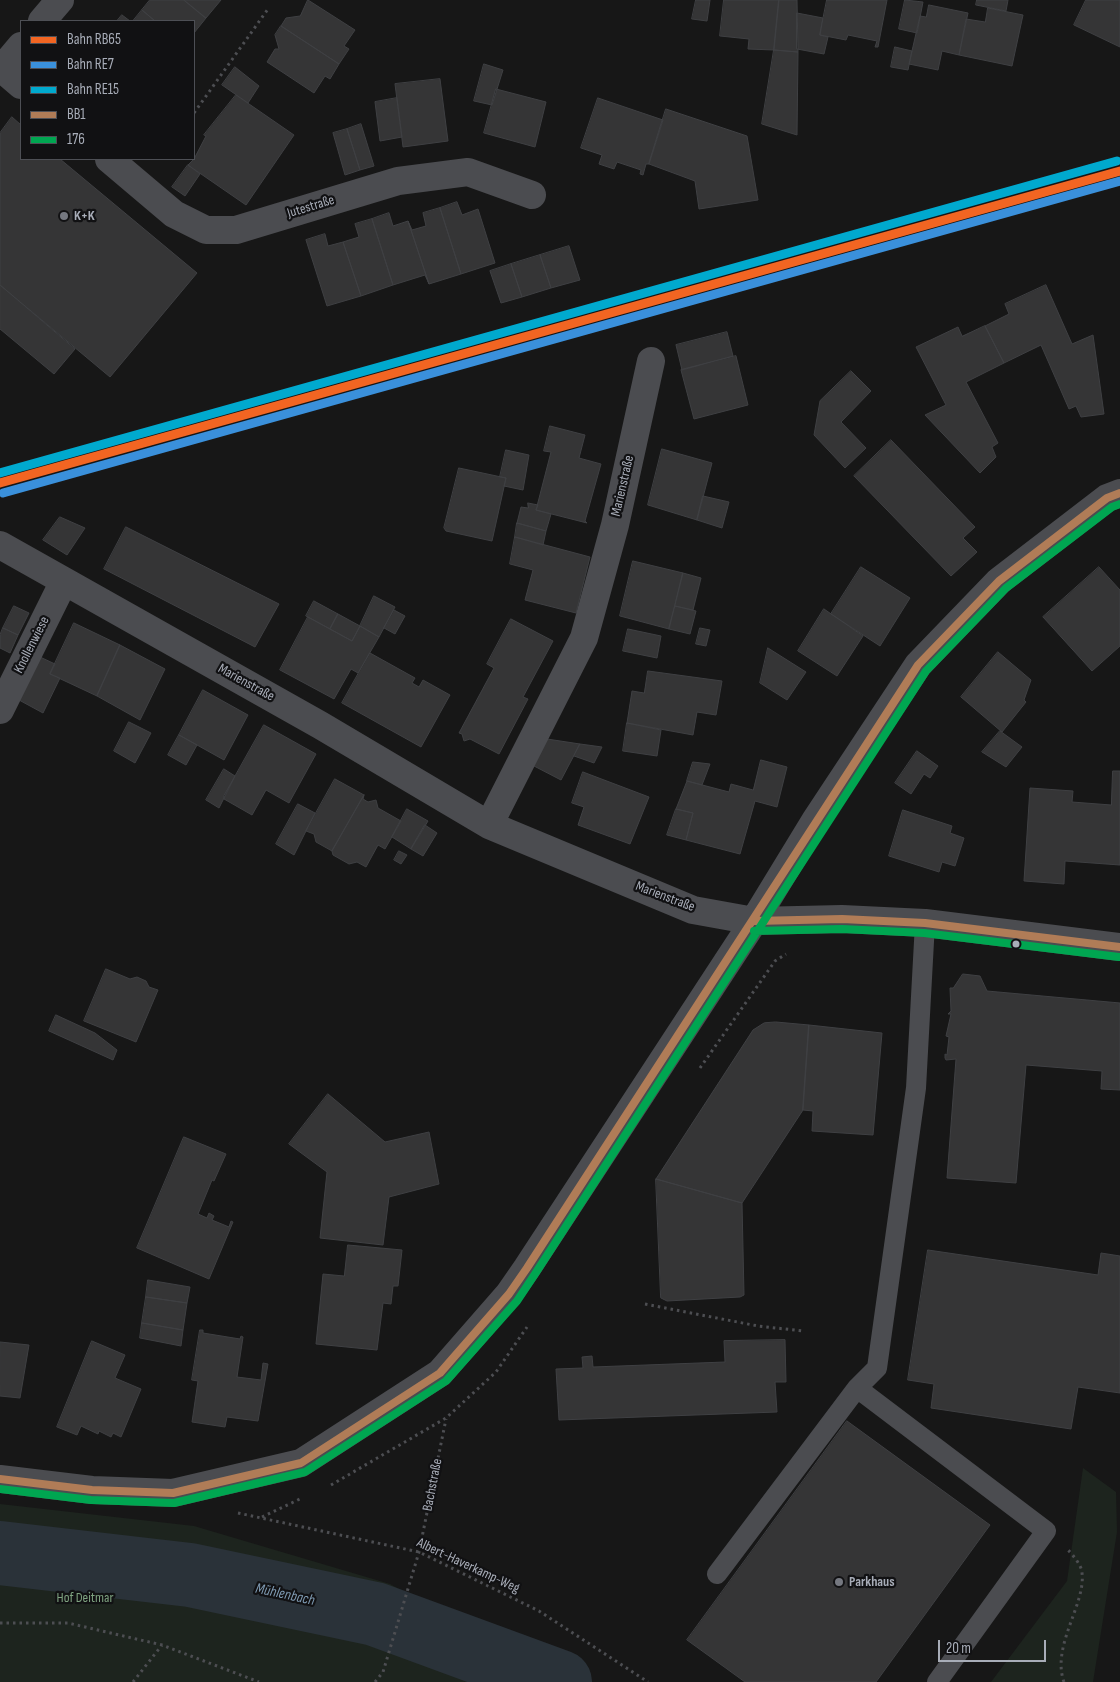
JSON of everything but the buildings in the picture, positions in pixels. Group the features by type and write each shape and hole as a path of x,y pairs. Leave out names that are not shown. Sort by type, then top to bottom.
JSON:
{"street":[{"path":"43,20 60,0"},
{"path":"8,75 20,48"},
{"name":"Jutestraße","path":"109,160 174,214 206,230 236,230 398,181 468,172 532,195"},
{"name":"Marienstraße","path":"489,825 584,638 615,525 651,361"},
{"path":"0,1479 92,1490 173,1493 301,1462 440,1373 509,1294 754,921 815,821 918,665 999,581 1107,498 1120,493"},
{"name":"Marienstraße","path":"0,545 320,725 489,825 693,910 754,921 842,919 925,923 1120,947"},
{"name":"Knollenwiese","path":"0,710 64,580"}],"lane":[{"path":"717,1574 857,1388 878,1368 916,1088 925,923"},
{"path":"857,1388 1046,1531 936,1682"}],"path":[{"path":"195,112 268,9"},
{"path":"645,1304 758,1326 803,1331"},
{"name":"Bachstraße","path":"375,1682 383,1672 416,1565 446,1418"},
{"name":"Albert-Haverkamp-Weg","path":"236,1512 419,1552 539,1611 648,1682"},
{"path":"1046,1531 1071,1554 1082,1572 1081,1589 1062,1654 1061,1675 1064,1682"},
{"path":"0,1623 68,1624 162,1645 259,1682"},
{"path":"132,1682 162,1645"}],"green space":[{"path":"1083,1468 1116,1492 1117,1532 1093,1682 991,1682 1067,1581"},
{"name":"Hof Deitmar","path":"0,1504 194,1526 390,1584 567,1682 0,1682"}],"shaded area":[{"path":"0,1533 65,1540 59,1584 0,1565"}],"waterway":[{"name":"Mühlenbach","path":"0,1553 190,1575 375,1614 560,1682"}],"rail line":[{"name":"RE15","path":"0,473 1117,161"},
{"name":"RB65","path":"0,483 1120,171"},
{"name":"RE7","path":"3,493 1120,181"}],"transit line":[{"name":"BB1","path":"0,1479 92,1490 173,1493 301,1463 440,1373 509,1294 527,1268 918,665 999,581 1107,498 1120,493"},
{"name":"176","path":"0,1489 91,1500 174,1503 305,1472 446,1381 517,1301 926,671 1006,588 1112,507 1120,504"},
{"name":"BB1","path":"754,921 842,919 925,923 1120,947"},
{"name":"176","path":"754,931 842,929 924,933 1119,957"}],"place":[{"name":"K+K","path":"64,216"},
{"name":"Parkhaus","path":"839,1582"}]}
